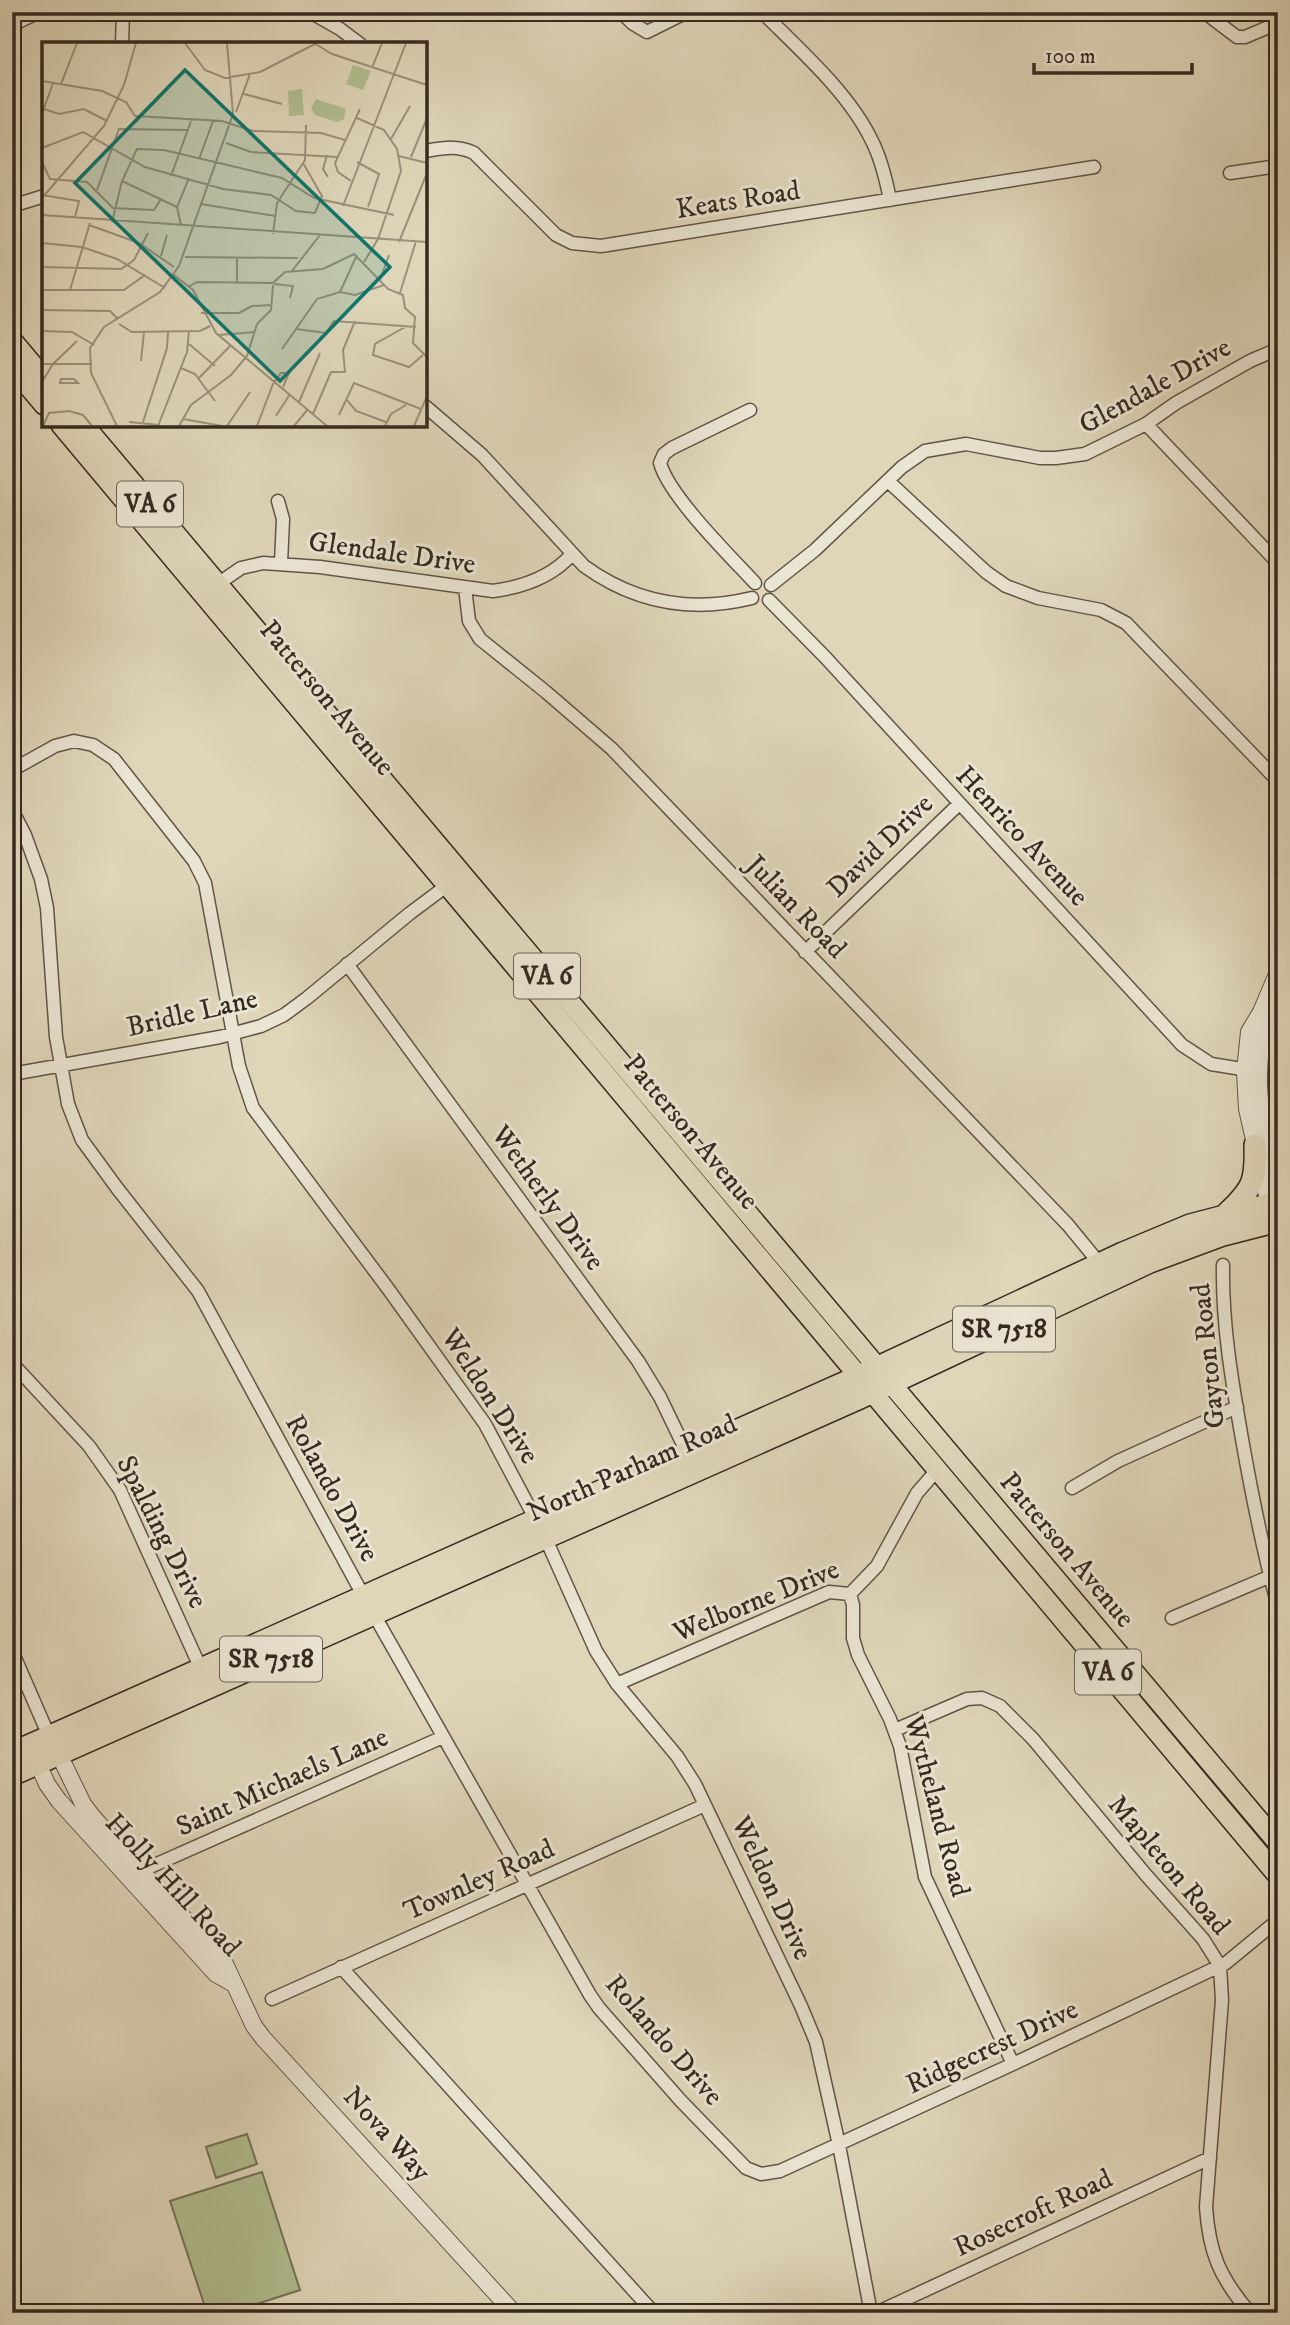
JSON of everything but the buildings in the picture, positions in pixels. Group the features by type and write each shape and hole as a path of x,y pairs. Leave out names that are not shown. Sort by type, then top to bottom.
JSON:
{"highway":[{"path":"1225,1214 1242,1199 1254,1182 1255,1145"},
{"name":"North Parham Road","path":"875,1380 1100,1264 1154,1240 1225,1214 1275,1207"},
{"name":"North Parham Road","path":"12,1753 54,1744 875,1380 1275,1207"},
{"path":"1119,1276 1116,1269 1119,1263 1145,1251 1154,1240"},
{"name":"North Parham Road","path":"12,1775 37,1762 54,1744 201,1669 369,1605"}],"main road":[{"path":"12,340 42,376"},
{"path":"12,367 42,403"},
{"name":"Patterson Avenue","path":"63,427 211,589"},
{"name":"Patterson Avenue","path":"86,427 211,589 875,1380 1278,1843"},
{"name":"Patterson Avenue","path":"875,1380 938,1469 1278,1876"}],"street":[{"path":"12,25 39,12"},
{"path":"122,42 123,12"},
{"path":"310,12 357,42"},
{"path":"621,12 647,32 687,12"},
{"path":"762,12 826,79 864,126 878,155 890,200"},
{"path":"1204,12 1237,37 1245,37 1278,23"},
{"name":"Keats Road","path":"427,151 451,147 464,148 474,153 547,228 567,241 584,246 618,245 1094,167"},
{"path":"1230,173 1278,166"},
{"path":"12,206 42,197"},
{"name":"Glendale Drive","path":"771,585 815,550 912,459 925,451 966,444 1056,458 1092,451 1146,424 1176,402 1250,361 1278,349"},
{"path":"427,407 482,456 584,566 610,584 653,600 713,605 751,598 760,604 769,600 773,593 771,585 765,581 755,583 751,598"},
{"path":"750,410 672,448 661,459 662,471 684,503 755,583"},
{"path":"1146,424 1278,563"},
{"path":"888,481 986,572 1006,586 1038,598 1101,610 1126,623 1278,781"},
{"path":"278,500 283,519 281,563"},
{"name":"Glendale Drive","path":"211,589 241,568 263,563 281,563 493,591 516,587 555,571 572,554"},
{"name":"Julian Road","path":"465,588 469,621 480,639 547,692 612,749 1068,1225 1100,1264"},
{"name":"Henrico Avenue","path":"769,600 825,657 1182,1045 1211,1064 1252,1071"},
{"name":"Weldon Drive","path":"12,770 55,746 80,742 93,745 114,760 194,862 205,883 232,1034 253,1108 485,1424 540,1528 596,1650 617,1684 677,1756 705,1805 810,2026 839,2145 871,2313"},
{"name":"David Drive","path":"805,952 959,804"},
{"name":"Rolando Drive","path":"12,810 35,859 47,908 52,996 61,1067 68,1104 82,1140 198,1291 369,1605 526,1885 599,2008 722,2143"},
{"name":"Bridle Lane","path":"12,1074 61,1067 261,1026 284,1015 454,880"},
{"name":"Wetherly Drive","path":"347,964 638,1361 660,1397 691,1461"},
{"path":"1275,1207 1261,1105 1252,1071 1249,1032 1261,1012 1278,972"},
{"path":"1252,1071 1247,1109 1255,1145 1275,1207"},
{"name":"Gayton Road","path":"1223,1265 1223,1306 1237,1407 1259,1535 1273,1574 1278,1606"},
{"name":"Spalding Drive","path":"12,1363 89,1446 120,1490 201,1669"},
{"path":"1072,1489 1118,1461 1237,1407"},
{"name":"Welborne Drive","path":"617,1684 829,1592 850,1594 877,1566 917,1493 938,1469"},
{"path":"1172,1618 1273,1574"},
{"name":"Wytheland Road","path":"850,1594 853,1605 853,1638 858,1655 895,1730 925,1877 1013,2064"},
{"name":"Holly Hill Road","path":"12,1651 83,1804 225,1964 232,1983"},
{"name":"Mapleton Road","path":"895,1730 967,1699 982,1698 1000,1706 1033,1739 1203,1939 1220,1966 1222,2000 1206,2207 1210,2243 1224,2279 1250,2313"},
{"name":"Saint Michaels Lane","path":"141,1871 443,1737"},
{"name":"Holly Hill Road","path":"37,1762 59,1801 215,1974 232,1983"},
{"name":"Townley Road","path":"272,1999 705,1805"},
{"name":"Ridgecrest Drive","path":"722,2143 746,2168 761,2174 780,2171 1220,1966 1278,1920"},
{"path":"341,1967 654,2313"},
{"name":"Nova Way","path":"232,1983 263,2038 514,2313"},
{"name":"Rosecroft Road","path":"876,2313 1210,2158"}],"green space":[{"path":"247,2134 257,2164 216,2178 206,2147"},
{"path":"262,2172 300,2290 229,2313 207,2313 170,2201"}]}
